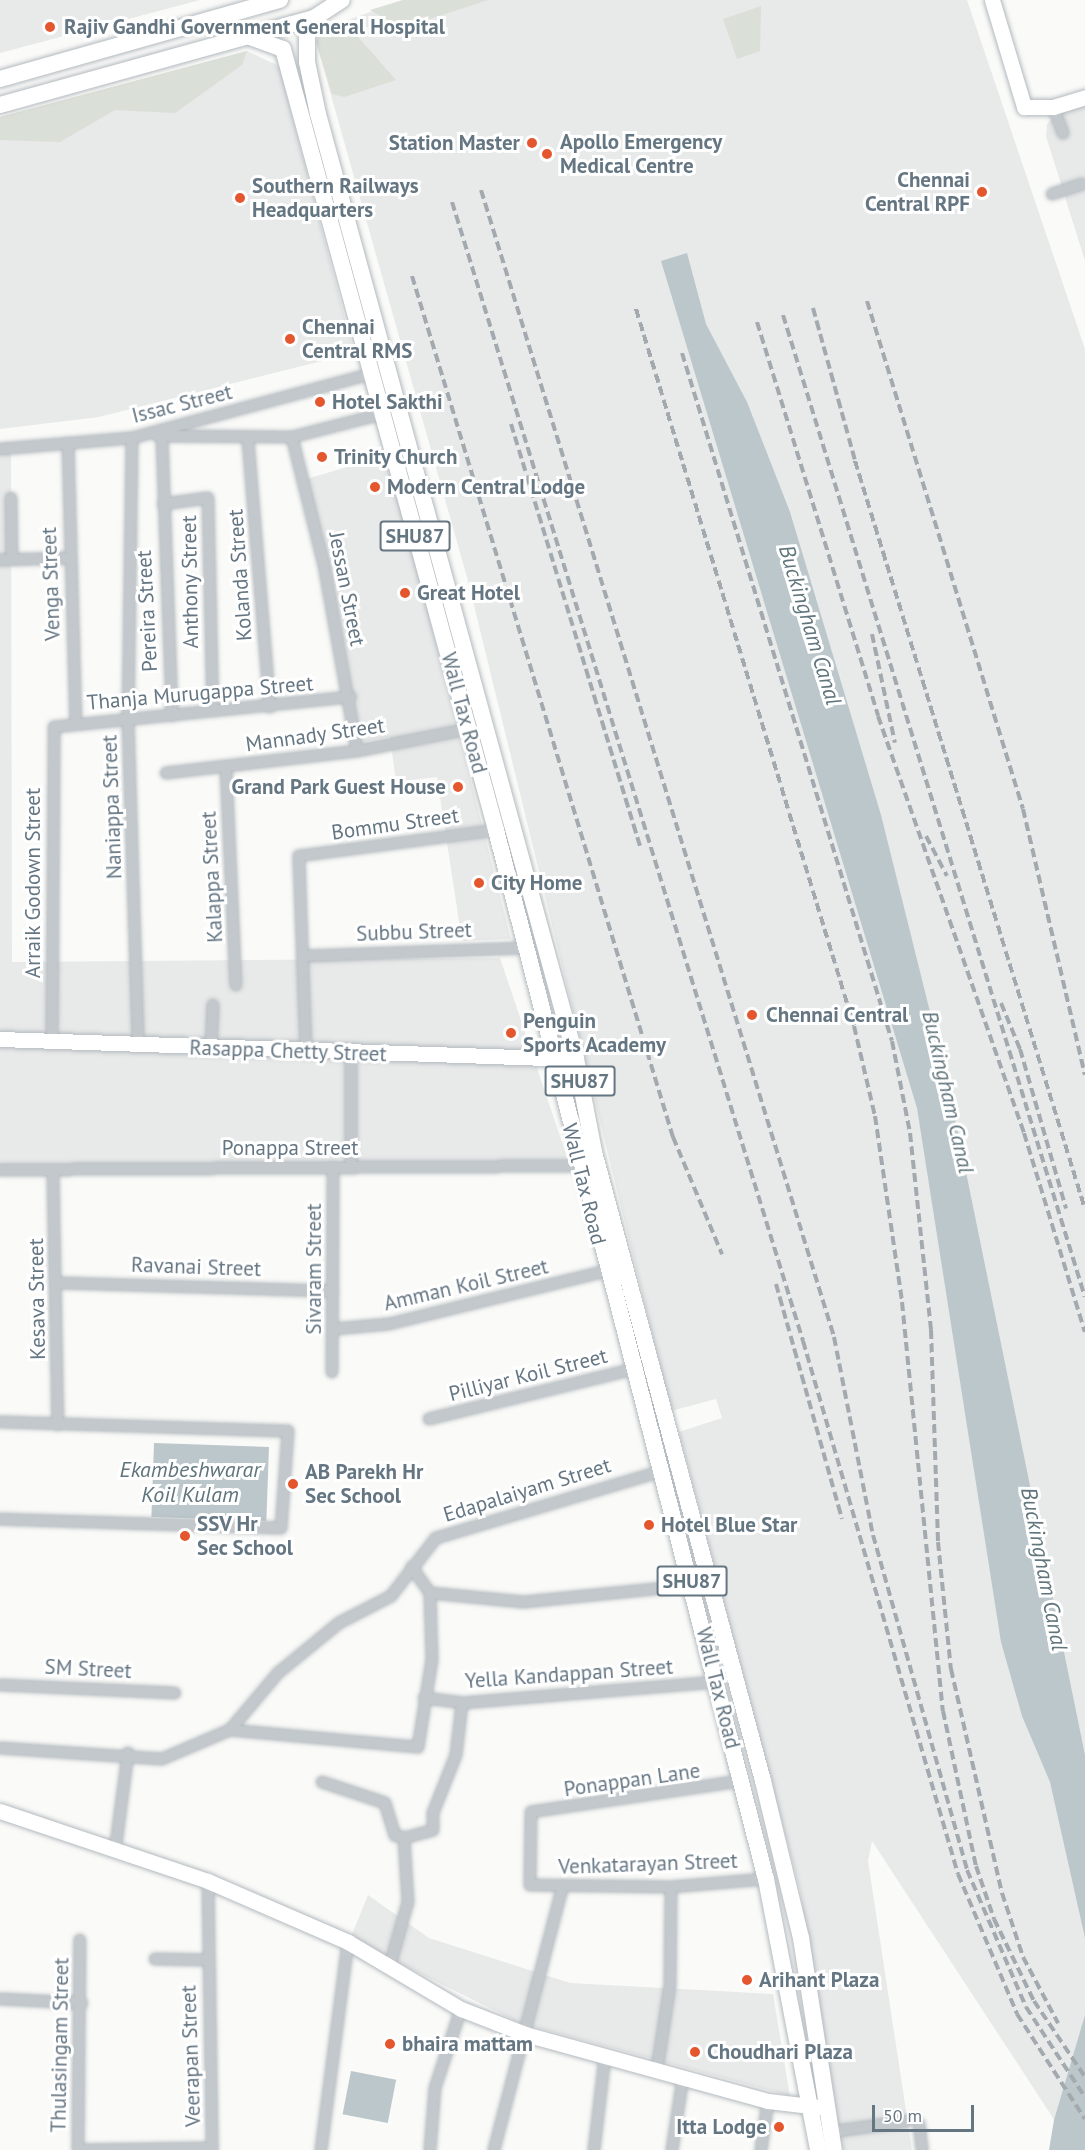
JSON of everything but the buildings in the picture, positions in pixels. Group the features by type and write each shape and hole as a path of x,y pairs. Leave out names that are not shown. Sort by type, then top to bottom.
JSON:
{"main road":[{"path":"0,79 280,0"},
{"path":"0,105 314,18 342,0"},
{"name":"Wall Tax Road","path":"314,18 307,62 318,114 576,1059 662,1471 693,1585 821,2107 831,2132 834,2150"},
{"name":"Wall Tax Road","path":"250,37 283,49 496,830 606,1271 642,1368 801,1938 821,2107 818,2150"}],"street":[{"path":"992,0 1024,107 1053,107 1085,97"},
{"path":"1053,107 1063,133"},
{"path":"1052,194 1082,184"},
{"name":"Issac Street","path":"0,449 132,438 371,374"},
{"path":"151,432 162,438 248,440 292,437 382,414"},
{"name":"Jessan Street","path":"292,437 350,697 357,751"},
{"name":"Naniappa Street","path":"132,438 128,720 138,1044"},
{"name":"Pereira Street","path":"162,438 172,716"},
{"name":"Kolanda Street","path":"248,440 270,707"},
{"name":"Venga Street","path":"68,442 68,558 76,724"},
{"path":"10,498 12,559"},
{"name":"Anthony Street","path":"163,504 208,498 213,711"},
{"path":"0,560 68,558"},
{"name":"Thanja Murugappa Street","path":"54,727 270,707 350,697"},
{"name":"Arraik Godown Street","path":"52,1039 54,727"},
{"name":"Mannady Street","path":"166,773 226,768 357,751 468,729"},
{"name":"Kalappa Street","path":"226,768 236,985"},
{"name":"Bommu Street","path":"304,956 299,856 496,830"},
{"name":"Subbu Street","path":"304,956 526,948"},
{"path":"304,956 306,1051"},
{"path":"211,1050 213,1005"},
{"name":"Rasappa Chetty Street","path":"0,1039 52,1039 211,1050 576,1059"},
{"path":"351,1053 351,1167"},
{"name":"Ponappa Street","path":"0,1170 53,1173 333,1167 580,1167"},
{"name":"Sivaram Street","path":"332,1372 333,1167"},
{"name":"Kesava Street","path":"53,1173 57,1282 58,1425"},
{"name":"Amman Koil Street","path":"334,1329 389,1324 606,1271"},
{"name":"Ravanai Street","path":"57,1282 333,1291"},
{"name":"Pilliyar Koil Street","path":"429,1419 642,1368"},
{"path":"0,1422 288,1431 281,1528 0,1519"},
{"name":"Edapalaiyam Street","path":"230,1730 278,1673 339,1623 391,1596 436,1538 662,1471"},
{"path":"0,1748 128,1753 162,1759 230,1730 417,1747 432,1660 430,1593 412,1566"},
{"path":"430,1593 524,1602 693,1585"},
{"name":"Yella Kandappan Street","path":"424,1698 462,1703 717,1682"},
{"name":"SM Street","path":"0,1685 175,1693"},
{"path":"322,1782 385,1803 395,1835 404,1838 433,1830 433,1813 456,1755 462,1703"},
{"path":"115,1852 128,1753"},
{"name":"Ponappan Lane","path":"531,1887 529,1815 740,1781"},
{"path":"0,1811 115,1852 208,1881 348,1942 389,1969 461,2009 525,2034 768,2101 821,2107"},
{"path":"389,1969 408,1902 404,1838"},
{"name":"Venkatarayan Street","path":"531,1887 671,1887 766,1879"},
{"name":"Veerapan Street","path":"208,1881 212,2149"},
{"path":"494,2150 563,1886"},
{"path":"657,2070 670,1985 671,1887"},
{"name":"Thulasingam Street","path":"80,1940 82,2003 80,2150"},
{"path":"321,2150 348,1942"},
{"name":"Veerapan Street","path":"155,1959 208,1960"},
{"path":"0,1999 82,2003"},
{"path":"430,2150 435,2088 461,2009"},
{"path":"594,2150 605,2057"},
{"path":"672,2150 683,2077"},
{"path":"761,2150 768,2101"},
{"path":"831,2132 907,2121"},
{"path":"919,2124 922,2150"},
{"path":"80,2150 212,2149"}],"shaded area":[{"name":"Rajiv Gandhi Government General Hospital","path":"0,0 200,0 0,53"},
{"path":"403,0 967,0 1085,349 1085,2150 1074,2150 872,1841 868,1861 912,2150 843,2150 800,1890 679,1432 722,1418 716,1399 671,1411 468,581 316,42 326,28"},
{"path":"403,0 488,0 402,28 370,10"},
{"path":"761,6 760,51 737,59 723,19"},
{"path":"343,20 396,80 344,97 332,94 316,42 319,33"},
{"path":"247,51 279,66 354,353 99,417 0,429 0,117"},
{"path":"247,51 242,65 175,113 115,110 60,142 0,140 0,117"},
{"path":"1085,105 1085,261 1046,136 1047,124 1056,116"},
{"path":"11,443 12,962 500,958 570,1166 0,1167 0,444"},
{"path":"388,455 511,939 462,941 437,777 396,782 390,737 355,743 303,480"},
{"path":"368,1895 429,1938 570,1983 773,1994 790,2096 520,2023 350,1939"}],"water":[{"name":"Buckingham Canal","path":"687,253 706,324 747,402 790,512 881,815 948,1084 1085,1755 1085,1938 1050,1782 1022,1716 1001,1642 917,1108 661,261"},
{"name":"Ekambeshwarar Koil Kulam","path":"154,1443 269,1447 266,1521 151,1517"},
{"path":"1085,2015 1085,2150 1049,2150 1054,2120"},
{"path":"351,2071 396,2080 388,2123 343,2114"}],"railway":[{"path":"481,190 834,1337 873,1535 967,1870 1026,2007 1085,2097"},
{"path":"452,202 803,1341 958,1874 1017,2014 1085,2119"},
{"path":"412,276 673,1137 722,1254"},
{"path":"867,301 1023,809 1085,1075"},
{"path":"813,308 855,461 1085,1209"},
{"path":"636,309 854,1026 875,1116 902,1302 943,1711 976,1866 994,1919 1034,2001 1085,2077"},
{"path":"783,315 1085,1297"},
{"path":"757,322 878,716 1024,1133 1085,1332"},
{"path":"682,353 892,1041 910,1133 931,1330 938,1542 951,1669 1002,1893 1023,1957 1058,2023"},
{"path":"511,424 641,849"},
{"path":"872,634 895,743"},
{"path":"926,836 947,876"},
{"path":"1001,1003 1020,1049 1066,1208"},
{"path":"776,1284 842,1519"}],"place":[{"name":"Rajiv Gandhi Government General Hospital","path":"50,27"},
{"name":"Station Master","path":"532,143"},
{"name":"Apollo Emergency Medical Centre","path":"547,154"},
{"name":"Chennai Central RPF","path":"982,192"},
{"name":"Southern Railways Headquarters","path":"240,198"},
{"name":"Chennai Central RMS","path":"290,339"},
{"name":"Hotel Sakthi","path":"320,402"},
{"name":"Trinity Church","path":"322,457"},
{"name":"Modern Central Lodge","path":"375,487"},
{"name":"Great Hotel","path":"405,593"},
{"name":"Grand Park Guest House","path":"458,787"},
{"name":"City Home","path":"479,883"},
{"name":"Chennai Central","path":"752,1015"},
{"name":"Penguin Sports Academy","path":"511,1033"},
{"name":"AB Parekh Hr Sec School","path":"293,1484"},
{"name":"Hotel Blue Star","path":"649,1525"},
{"name":"SSV Hr Sec School","path":"185,1536"},
{"name":"Arihant Plaza","path":"747,1980"},
{"name":"bhaira mattam","path":"390,2044"},
{"name":"Choudhari Plaza","path":"695,2052"},
{"name":"Itta Lodge","path":"779,2127"}]}
